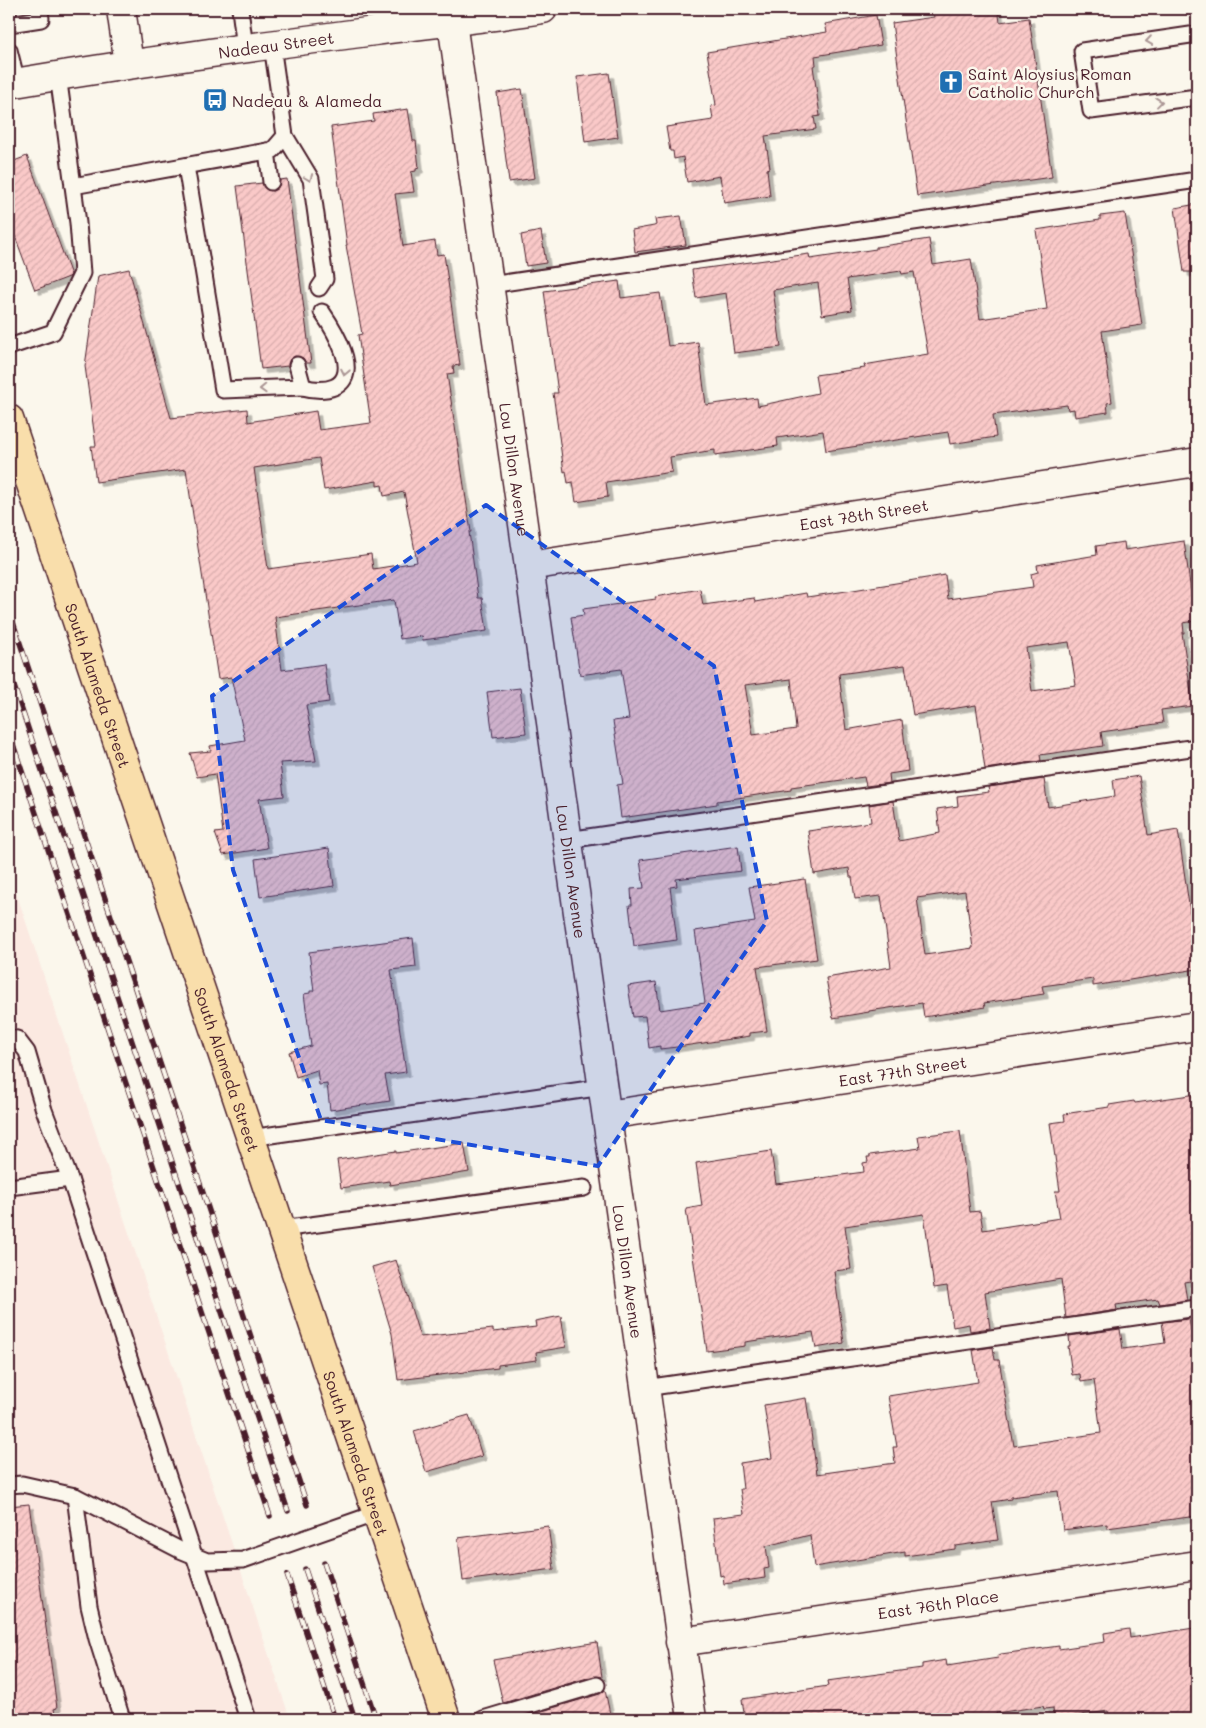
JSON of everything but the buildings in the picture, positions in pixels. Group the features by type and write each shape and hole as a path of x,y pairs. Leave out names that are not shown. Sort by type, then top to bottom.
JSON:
{"main road":[{"name":"South Alameda Street","path":"9,419 446,1719"}],"street":[{"path":"121,9 129,64"},
{"name":"Nadeau Street","path":"13,83 129,64 272,44 382,19 452,22 528,10"},
{"name":"Lou Dillon Avenue","path":"452,22 692,1719"},
{"name":"East 78th Street","path":"529,566 1197,462"},
{"name":"East 77th Street","path":"607,1114 1197,1026"},
{"name":"East 76th Place","path":"680,1642 1197,1565"}],"lane":[{"path":"9,24 41,19 40,9"},
{"path":"240,9 245,48"},
{"path":"1197,34 1082,51 1091,111 1197,97"},
{"path":"272,44 285,136 311,179 326,284"},
{"path":"9,50 13,83"},
{"path":"9,347 54,332 82,273 73,186 58,76"},
{"path":"73,186 274,150 285,136"},
{"path":"267,151 271,182"},
{"path":"186,166 223,390 303,387 314,390 332,388 342,383 346,374 346,361 332,326 322,312"},
{"path":"490,285 1197,180"},
{"path":"332,326 337,310"},
{"path":"297,365 303,387"},
{"path":"568,840 1197,747"},
{"path":"9,1038 17,1039 27,1052 44,1110 70,1178 248,1719"},
{"path":"250,1138 603,1087"},
{"path":"9,1187 70,1178"},
{"path":"281,1229 584,1188"},
{"path":"645,1388 1197,1308"},
{"path":"9,1485 22,1484 74,1496 207,1561 243,1560 377,1513"},
{"path":"74,1496 89,1606 122,1719"},
{"path":"483,1719 597,1685"}],"highlighted area":[{"path":"486,505 714,666 767,921 598,1166 321,1120 233,870 212,696"}],"shaded area":[{"path":"9,871 290,1719 9,1719"}],"railway":[{"path":"9,610 307,1505"},
{"path":"9,671 288,1511"},
{"path":"9,732 270,1516"},
{"path":"324,1563 376,1719"},
{"path":"305,1569 355,1719"},
{"path":"287,1575 335,1719"}],"place":[{"name":"Saint Aloysius Roman Catholic Church","path":"951,82"},
{"name":"Nadeau & Alameda","path":"215,100"}]}
